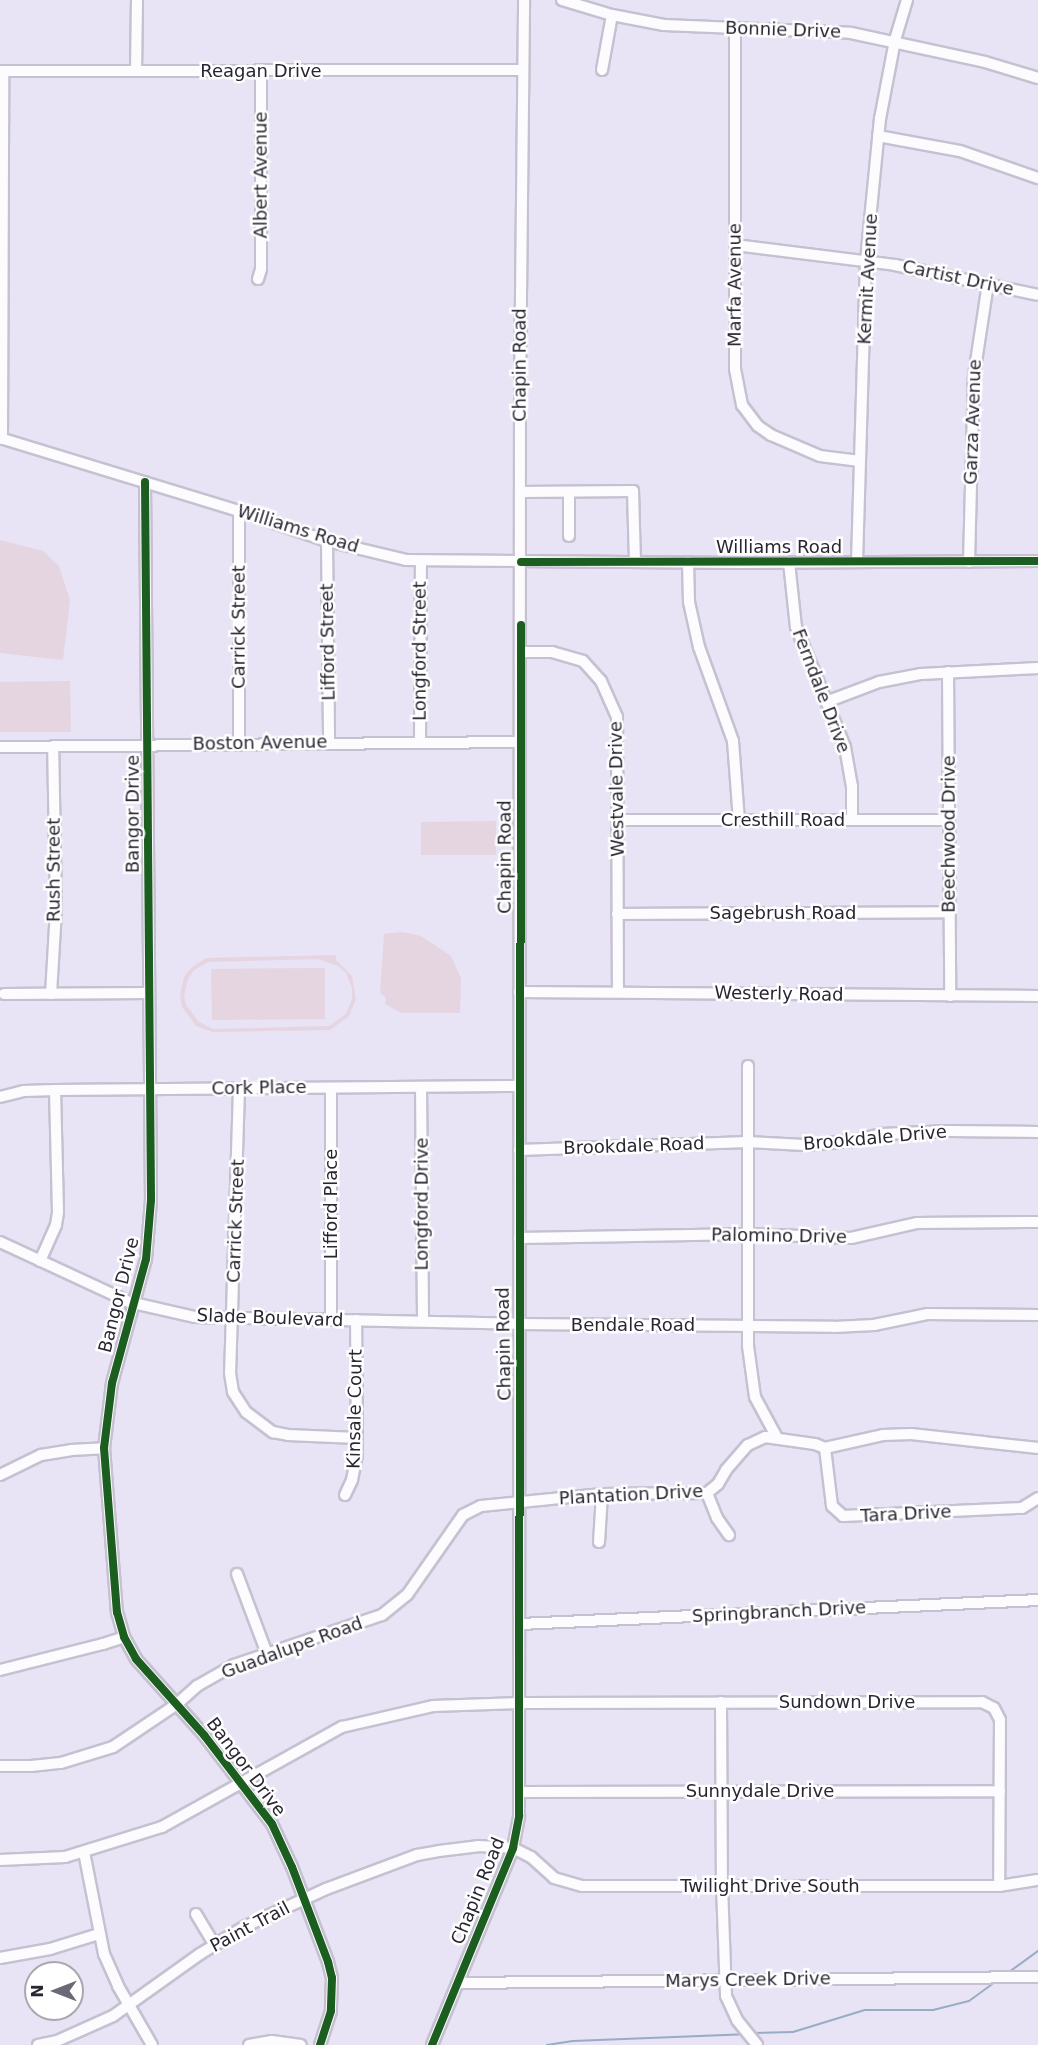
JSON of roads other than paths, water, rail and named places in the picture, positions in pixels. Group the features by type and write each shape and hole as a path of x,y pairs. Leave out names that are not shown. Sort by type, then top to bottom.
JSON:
{"street":[{"path":"136,71 137,0"},
{"name":"Chapin Road","path":"432,2045 513,1848 519,1816 520,492 524,0"},
{"name":"Bonnie Drive","path":"562,0 612,15 664,25 824,30 895,40 985,62 1038,78"},
{"name":"Kermit Avenue","path":"857,562 866,261 878,136 895,40 907,0"},
{"path":"602,70 612,15"},
{"name":"Marfa Avenue","path":"735,28 735,369 742,405 758,426 771,435 820,456 860,461"},
{"name":"Reagan Drive","path":"2,71 522,70"},
{"path":"1,439 2,71"},
{"name":"Albert Avenue","path":"258,279 261,269 261,71"},
{"path":"878,136 960,151 1038,178"},
{"name":"Cartist Drive","path":"735,245 866,261 1038,295"},
{"name":"Garza Avenue","path":"969,562 974,375 988,284"},
{"name":"Williams Road","path":"1,439 239,511 327,541 420,561 1038,561"},
{"name":"Bangor Drive","path":"146,483 150,1232 134,1304 112,1383 104,1448 116,1605 123,1637 136,1659 243,1783 272,1824 304,1899 332,1978 331,2011 320,2045"},
{"path":"520,492 633,491 636,562"},
{"path":"569,492 569,536"},
{"name":"Carrick Street","path":"239,511 239,743"},
{"name":"Lifford Street","path":"327,541 329,742"},
{"name":"Longford Street","path":"420,561 420,742"},
{"path":"688,562 688,603 699,647 733,741 738,820"},
{"name":"Ferndale Drive","path":"789,562 796,627 844,747 852,786 852,820"},
{"name":"Westvale Drive","path":"521,651 552,652 574,656 594,670 617,717 618,992"},
{"path":"826,702 879,682 948,672 1038,668"},
{"name":"Beechwood Drive","path":"948,672 950,996"},
{"name":"Boston Avenue","path":"0,747 329,742 520,742"},
{"name":"Rush Street","path":"51,994 56,910 53,746"},
{"name":"Cresthill Road","path":"618,820 949,820"},
{"name":"Sagebrush Road","path":"617,914 950,912"},
{"name":"Westerly Road","path":"519,992 1038,996"},
{"path":"4,994 149,993"},
{"path":"748,1066 747,1325 751,1385 776,1437"},
{"name":"Cork Place","path":"0,1097 24,1091 55,1090 519,1086"},
{"name":"Longford Drive","path":"421,1087 423,1321"},
{"name":"Lifford Place","path":"331,1088 331,1320"},
{"name":"Carrick Street","path":"239,1089 231,1383 237,1400 246,1412 273,1432 288,1435 357,1438"},
{"path":"40,1261 56,1225 58,1212 55,1090"},
{"name":"Brookdale Drive","path":"748,1142 804,1145 853,1142 882,1134 949,1131 1038,1132"},
{"name":"Brookdale Road","path":"519,1150 748,1142"},
{"name":"Palomino Drive","path":"519,1238 748,1234 851,1238 917,1222 1038,1222"},
{"name":"Slade Boulevard","path":"0,1242 134,1304 195,1317 518,1324"},
{"name":"Bendale Road","path":"518,1324 874,1325 927,1314 1038,1315"},
{"name":"Kinsale Court","path":"345,1495 356,1467 356,1320"},
{"name":"Plantation Drive","path":"521,1502 602,1494 707,1492 718,1484 748,1445 765,1437 815,1444 825,1448 883,1435 910,1434 1038,1448"},
{"path":"0,1475 15,1466 47,1454 104,1448"},
{"name":"Tara Drive","path":"825,1448 832,1506 843,1516 1022,1508 1038,1498"},
{"path":"707,1492 717,1518 729,1535"},
{"path":"599,1542 602,1494"},
{"name":"Guadalupe Road","path":"0,1766 31,1767 61,1763 98,1753 124,1741 177,1704 208,1678 234,1665 382,1615 407,1595 464,1515 482,1506 521,1502"},
{"path":"237,1574 267,1654"},
{"name":"Springbranch Drive","path":"520,1624 1038,1600"},
{"path":"0,1670 123,1637"},
{"path":"721,1702 725,1980 729,2004 744,2029 756,2043"},
{"name":"Sundown Drive","path":"0,1860 42,1859 84,1852 162,1827 342,1727 433,1706 520,1703 982,1702 994,1708 1000,1720 999,1886"},
{"name":"Sunnydale Drive","path":"519,1792 1000,1791"},
{"name":"Paint Trail","path":"39,2045 96,2025 129,2007 214,1944 304,1899 417,1856 460,1848 513,1848"},
{"name":"Twilight Drive South","path":"513,1848 531,1857 554,1878 582,1886 999,1886 1038,1880"},
{"path":"84,1852 104,1954 129,2007 152,2045"},
{"path":"196,1914 214,1944"},
{"path":"0,1958 50,1949 99,1934"},
{"name":"Marys Creek Drive","path":"458,1983 1038,1977"},
{"path":"249,2045 272,2041 302,2045"}],"waterway":[{"path":"1009,1972 1038,1951"},
{"path":"753,2033 793,2032 865,2010 933,2010 969,2001 997,1981"},
{"path":"547,2045 573,2041 744,2034"}]}
